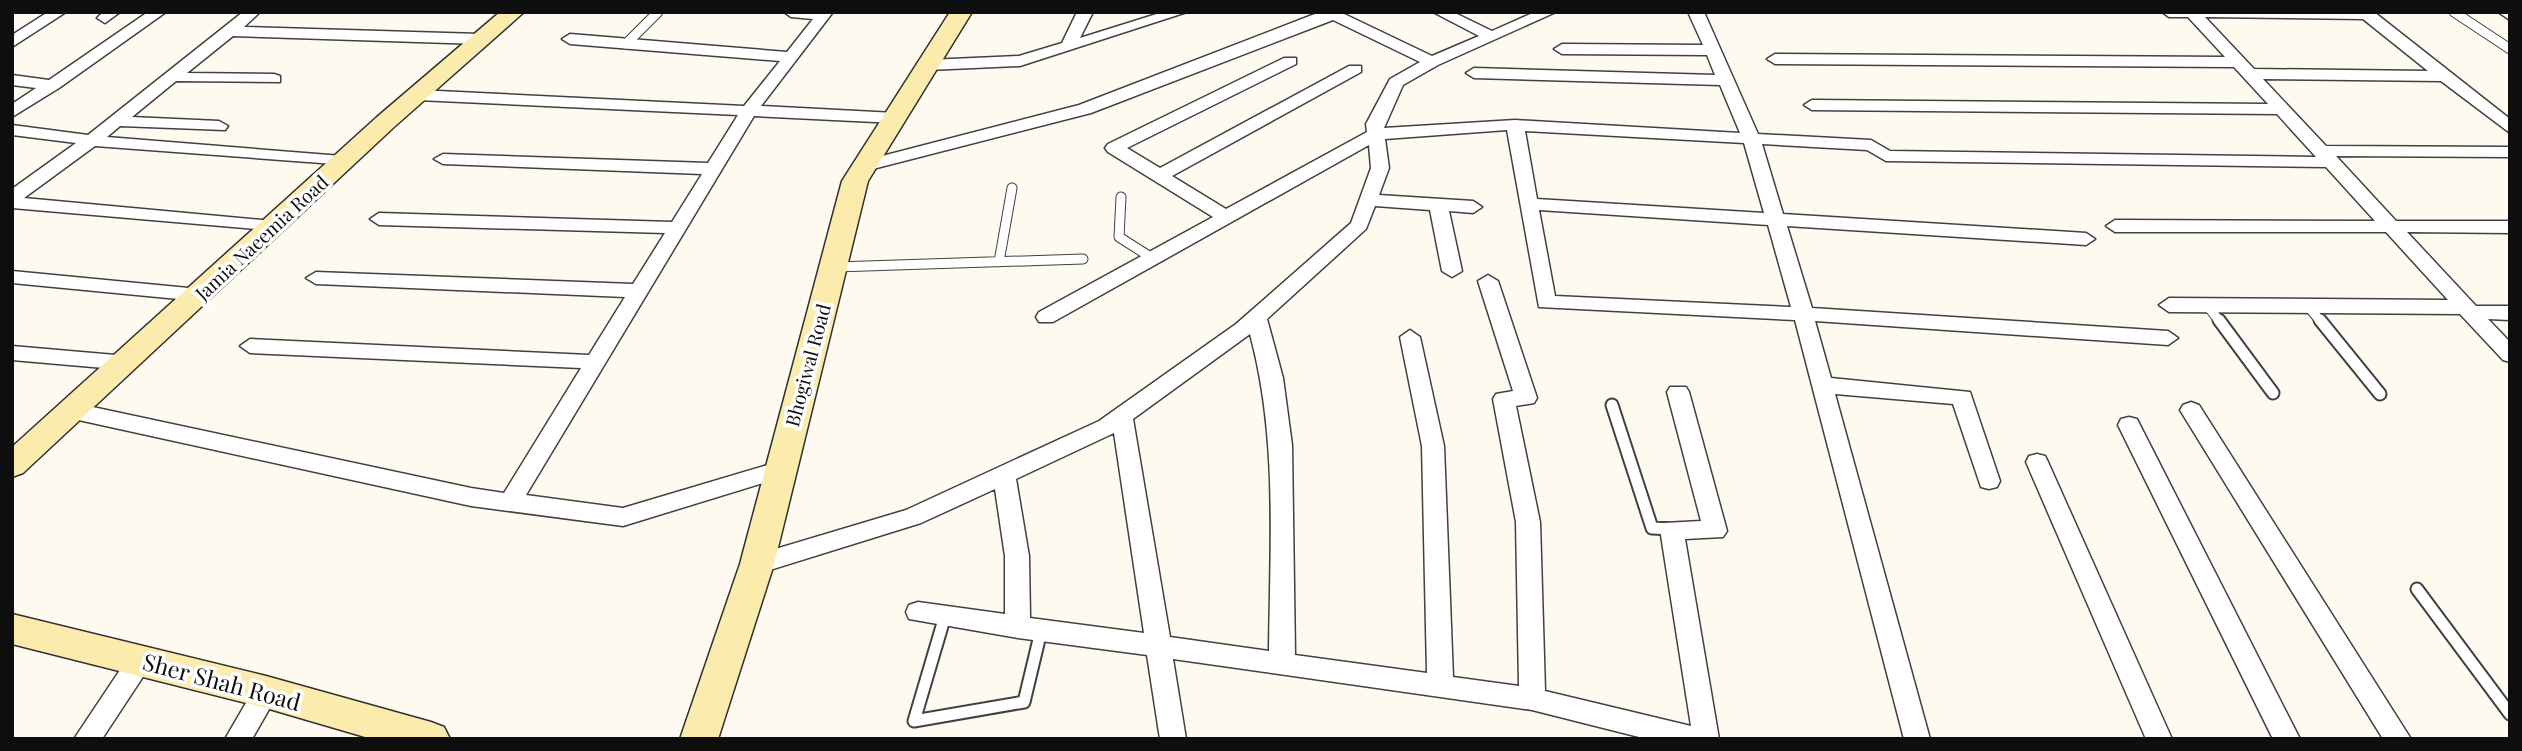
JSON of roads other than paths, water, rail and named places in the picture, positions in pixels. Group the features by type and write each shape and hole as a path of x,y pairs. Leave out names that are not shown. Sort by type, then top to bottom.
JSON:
{"main road":[{"name":"Jamia Naeemia Road","path":"12,465 127,363 342,161 513,12"},
{"name":"Bhogiwal Road","path":"699,739 757,565 855,181 961,12"},
{"name":"Sher Shah Road","path":"16,633 141,660 266,692 422,737"}],"street":[{"path":"12,43 59,12"},
{"path":"12,113 159,12"},
{"path":"12,200 253,12"},
{"path":"790,12 825,13"},
{"path":"1068,46 1085,12"},
{"path":"928,65 1020,61 1180,12"},
{"path":"1440,12 1493,37"},
{"path":"757,565 914,517 1107,427 1256,317 1359,225 1380,168 1375,124 1396,82 1432,62 1549,12"},
{"path":"1696,12 1751,138 1804,314 1917,739"},
{"path":"2169,12 2365,13 2510,128"},
{"path":"2192,12 2510,355"},
{"path":"510,502 749,111 825,13"},
{"path":"865,166 1085,109 1330,14 1432,62"},
{"path":"230,31 480,39"},
{"path":"570,39 791,57"},
{"path":"1562,49 1712,50"},
{"path":"1775,59 2243,68 2444,76"},
{"path":"1226,217 1114,148 1290,61"},
{"path":"1159,176 1355,69"},
{"path":"1474,73 1725,80"},
{"path":"173,76 199,79 274,79"},
{"path":"12,80 53,85"},
{"path":"418,95 895,118"},
{"path":"1812,105 2282,109"},
{"path":"116,121 219,126"},
{"path":"1515,125 1546,302 1804,314 2168,338"},
{"path":"1046,317 1376,134 1515,125 1871,145 1886,156 2325,156 2510,152"},
{"path":"12,130 92,140 342,161"},
{"path":"443,159 713,169"},
{"path":"12,200 272,226"},
{"path":"1368,200 1473,207"},
{"path":"1438,204 1452,271"},
{"path":"1529,204 2086,239"},
{"path":"379,219 677,228"},
{"path":"2115,226 2510,227"},
{"path":"12,277 199,295"},
{"path":"316,278 638,291"},
{"path":"1488,281 1526,398 1504,399 1528,522 1532,699"},
{"path":"2169,305 2308,306 2510,313"},
{"path":"1256,317 1272,378 1281,445 1282,661"},
{"path":"1410,337 1433,446 1440,685"},
{"path":"250,345 595,362"},
{"path":"12,353 127,363"},
{"path":"1822,385 1962,397 1989,481"},
{"path":"1678,392 1715,531 1672,529 1706,739"},
{"path":"2191,410 2398,739"},
{"path":"74,411 471,498 623,517 781,468"},
{"path":"1122,415 1173,739"},
{"path":"2129,425 2287,739"},
{"path":"2037,461 2159,739"},
{"path":"1004,475 1030,629"},
{"path":"918,612 1157,648 1282,661 1532,699 1696,739"},
{"path":"87,739 141,660"},
{"path":"238,739 266,692"}],"lane":[{"path":"626,44 658,12"},
{"path":"2454,12 2510,49"},
{"path":"999,262 1012,188"},
{"path":"1121,197 1118,237 1152,258"},
{"path":"833,267 1083,259"},
{"path":"2207,305 2273,393"},
{"path":"2308,306 2380,394"},
{"path":"1612,405 1652,528 1672,529"},
{"path":"2417,589 2510,714"},
{"path":"945,617 914,721 1024,702 1030,629"}]}
